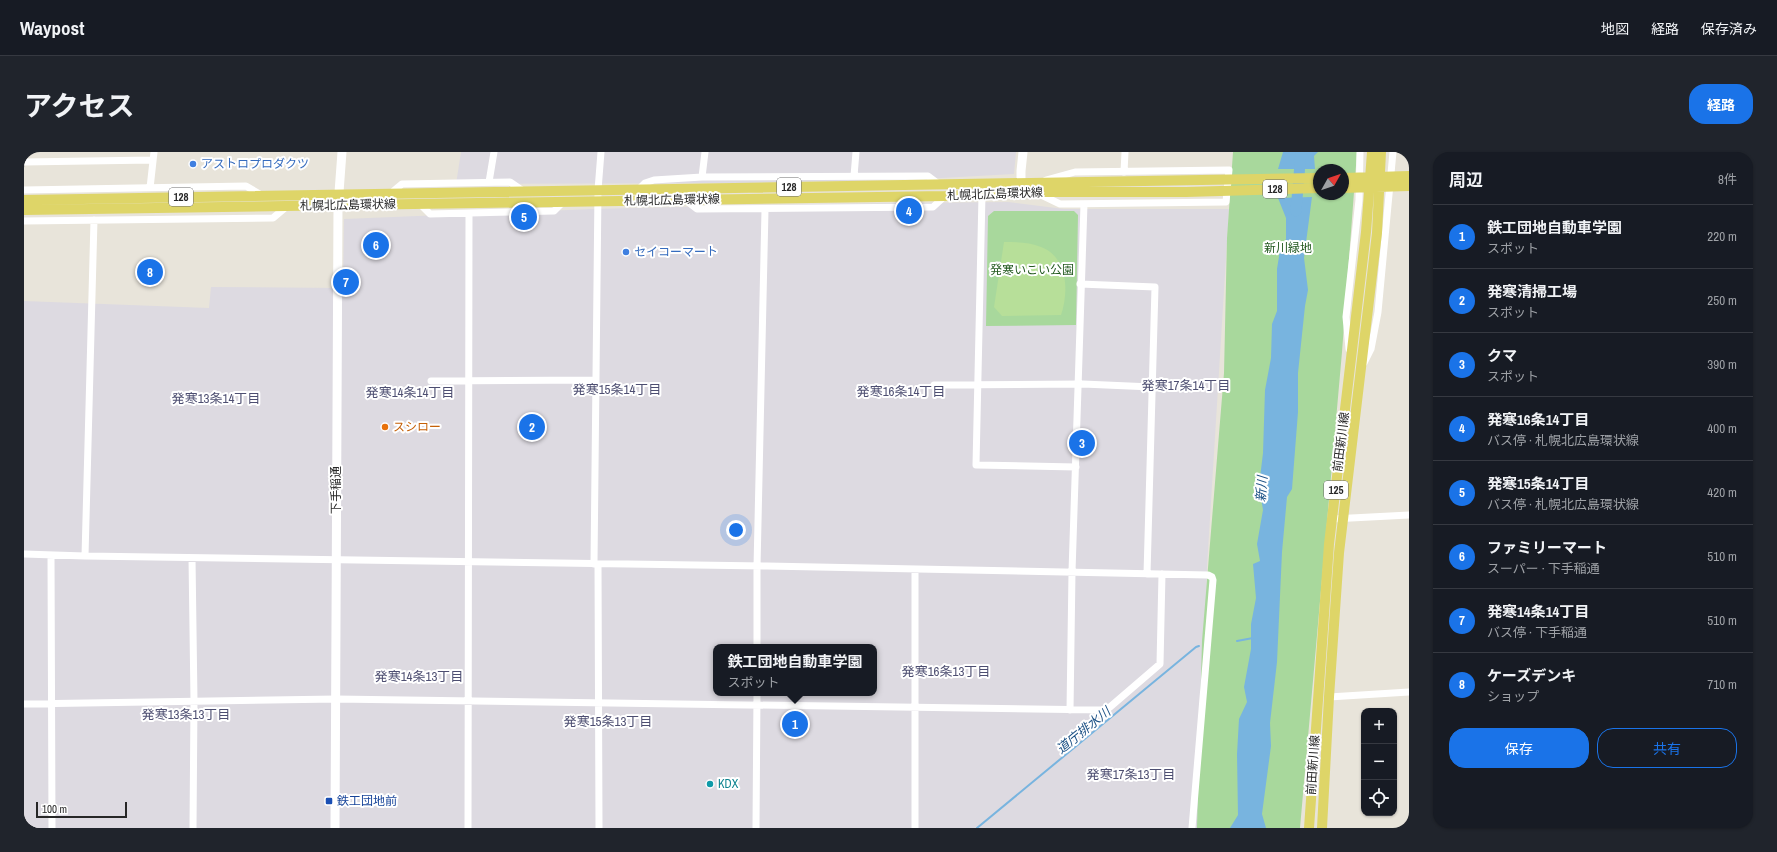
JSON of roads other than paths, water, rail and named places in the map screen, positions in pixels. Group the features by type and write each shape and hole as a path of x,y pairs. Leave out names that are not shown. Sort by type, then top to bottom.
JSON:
{"main road":[{"name":"下手稲通","path":"335,828 335,560 338,194 342,152"},
{"path":"1021,188 1023,152"},
{"name":"前田新川線","path":"1309,828 1317,695 1337,519 1350,364 1366,232 1372,152"},
{"name":"前田新川線","path":"1322,828 1337,519 1361,369 1377,233 1381,152"},
{"path":"1349,181 1391,181 1409,176"},
{"name":"札幌北広島環状線","path":"1186,187 1313,178"},
{"path":"1391,181 1409,186"},
{"name":"札幌北広島環状線","path":"24,210 563,202 638,190 940,185 1021,188 1313,188"},
{"name":"札幌北広島環状線","path":"24,200 524,192 684,199 945,196 982,195 1021,188"}],"street":[{"path":"150,188 154,152"},
{"path":"489,182 494,152"},
{"path":"599,828 596,564 596,380 601,152"},
{"path":"702,177 705,152"},
{"path":"854,176 856,152"},
{"path":"1124,172 1125,152"},
{"path":"1350,364 1346,317 1359,182 1360,152"},
{"path":"1361,369 1371,349 1378,312 1393,152"},
{"path":"24,162 153,160"},
{"path":"1229,170 1226,202 1060,204 1035,188 1075,172 1229,170"},
{"path":"638,190 645,183 654,180 702,177 782,178 928,176 940,185"},
{"path":"390,194 402,184 489,182 510,182 524,192"},
{"path":"24,190 246,186 264,196"},
{"path":"982,195 976,465 1076,467"},
{"path":"684,199 697,209 765,210 932,207 945,196"},
{"path":"420,204 430,214 469,214 554,211 563,202"},
{"path":"1070,710 1072,572 1080,284 1084,204"},
{"path":"24,221 273,218 286,206"},
{"path":"757,644 756,567 765,210"},
{"path":"468,828 469,214"},
{"path":"85,556 94,220"},
{"path":"1080,284 1155,287 1147,574"},
{"path":"431,381 596,380"},
{"path":"934,385 1078,384 1152,388"},
{"path":"1337,519 1409,515"},
{"path":"24,554 1208,575 1212,577 1213,580 1192,828"},
{"path":"51,555 52,828"},
{"path":"192,558 194,701 193,828"},
{"path":"915,570 915,828"},
{"path":"24,704 336,699 1104,710 1110,707 1160,664 1162,574"},
{"path":"1329,697 1409,692"},
{"path":"756,828 757,696"}],"water":[{"path":"1283,152 1318,152 1314,156 1315,164 1313,164 1313,169 1278,169"},
{"path":"1312,197 1304,258 1308,290 1298,373 1298,412 1292,489 1287,497 1282,552 1277,662 1270,723 1271,746 1262,814 1266,828 1230,828 1238,815 1237,754 1239,719 1247,702 1244,687 1251,649 1251,624 1256,598 1253,564 1260,561 1257,544 1263,510 1259,486 1263,453 1265,390 1271,358 1272,324 1277,311 1277,269 1280,250 1286,239 1286,218 1278,198"}],"waterway":[{"name":"新川","path":"1296,211 1301,152"},
{"name":"道庁排水川","path":"1237,641 1253,638"},
{"name":"道庁排水川","path":"977,828 1199,646"}],"place":[{"name":"アストロプロダクツ","path":"193,164"},
{"name":"発寒16条14丁目","path":"909,211"},
{"name":"発寒15条14丁目","path":"524,217"},
{"name":"ファミリーマート","path":"376,245"},
{"name":"セイコーマート","path":"626,252"},
{"name":"ケーズデンキ","path":"150,272"},
{"name":"発寒14条14丁目","path":"346,282"},
{"name":"スシロー","path":"385,427"},
{"name":"発寒清掃工場","path":"532,427"},
{"name":"クマ","path":"1082,443"},
{"name":"鉄工団地自動車学園","path":"795,724"},
{"name":"KDX","path":"710,784"},
{"name":"鉄工団地前","path":"329,801"}],"district":[{"name":"発寒17条14丁目","path":"1186,385"},
{"name":"発寒15条14丁目","path":"617,389"},
{"name":"発寒16条14丁目","path":"901,391"},
{"name":"発寒14条14丁目","path":"410,392"},
{"name":"発寒13条14丁目","path":"216,398"},
{"name":"発寒16条13丁目","path":"946,671"},
{"name":"発寒14条13丁目","path":"419,676"},
{"name":"発寒13条13丁目","path":"186,714"},
{"name":"発寒15条13丁目","path":"608,721"},
{"name":"発寒17条13丁目","path":"1131,774"}],"park label":[{"name":"新川緑地","path":"1288,248"},
{"name":"発寒いこい公園","path":"1032,270"}]}
